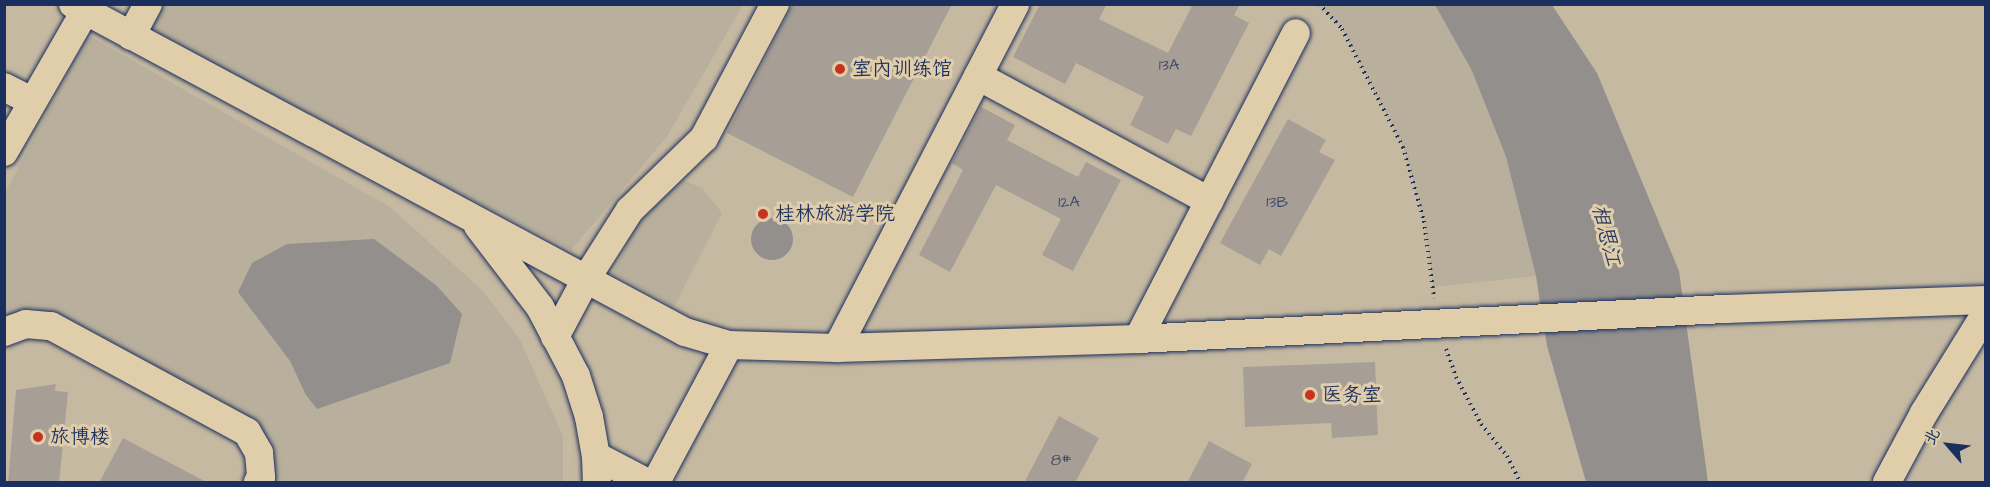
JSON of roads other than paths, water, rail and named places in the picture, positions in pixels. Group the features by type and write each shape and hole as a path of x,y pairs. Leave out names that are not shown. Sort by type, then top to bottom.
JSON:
{"street":[{"path":"131,36 148,4"},
{"path":"555,337 586,279 630,210 704,138 775,4"},
{"path":"837,348 1016,4"},
{"path":"4,152 79,8 685,332 729,345 837,348 1138,339 1725,309 1986,300"},
{"path":"1138,339 1296,33"},
{"path":"978,76 1209,201"},
{"path":"4,87 32,101"},
{"path":"472,218 540,307 576,376 589,417 596,469 646,483"},
{"path":"1887,483 1924,412 1986,313"},
{"path":"4,332 26,324 51,326 247,432 259,453 261,477 258,483"},
{"path":"656,483 729,345"}],"water":[{"name":"相思江","path":"1435,5 1552,5 1597,73 1679,271 1708,482 1586,482 1547,346 1536,276 1506,157 1472,71"},
{"path":"772,218 787,224 793,239 787,254 772,260 757,254 751,239 757,224"},
{"path":"374,239 436,285 462,314 450,363 317,409 306,395 290,361 238,292 252,263 287,244"}],"place":[{"name":"室内训练馆","path":"840,69"},
{"name":"桂林旅游学院","path":"763,214"},
{"name":"医务室","path":"1310,395"},
{"name":"旅博楼","path":"38,437"}]}
